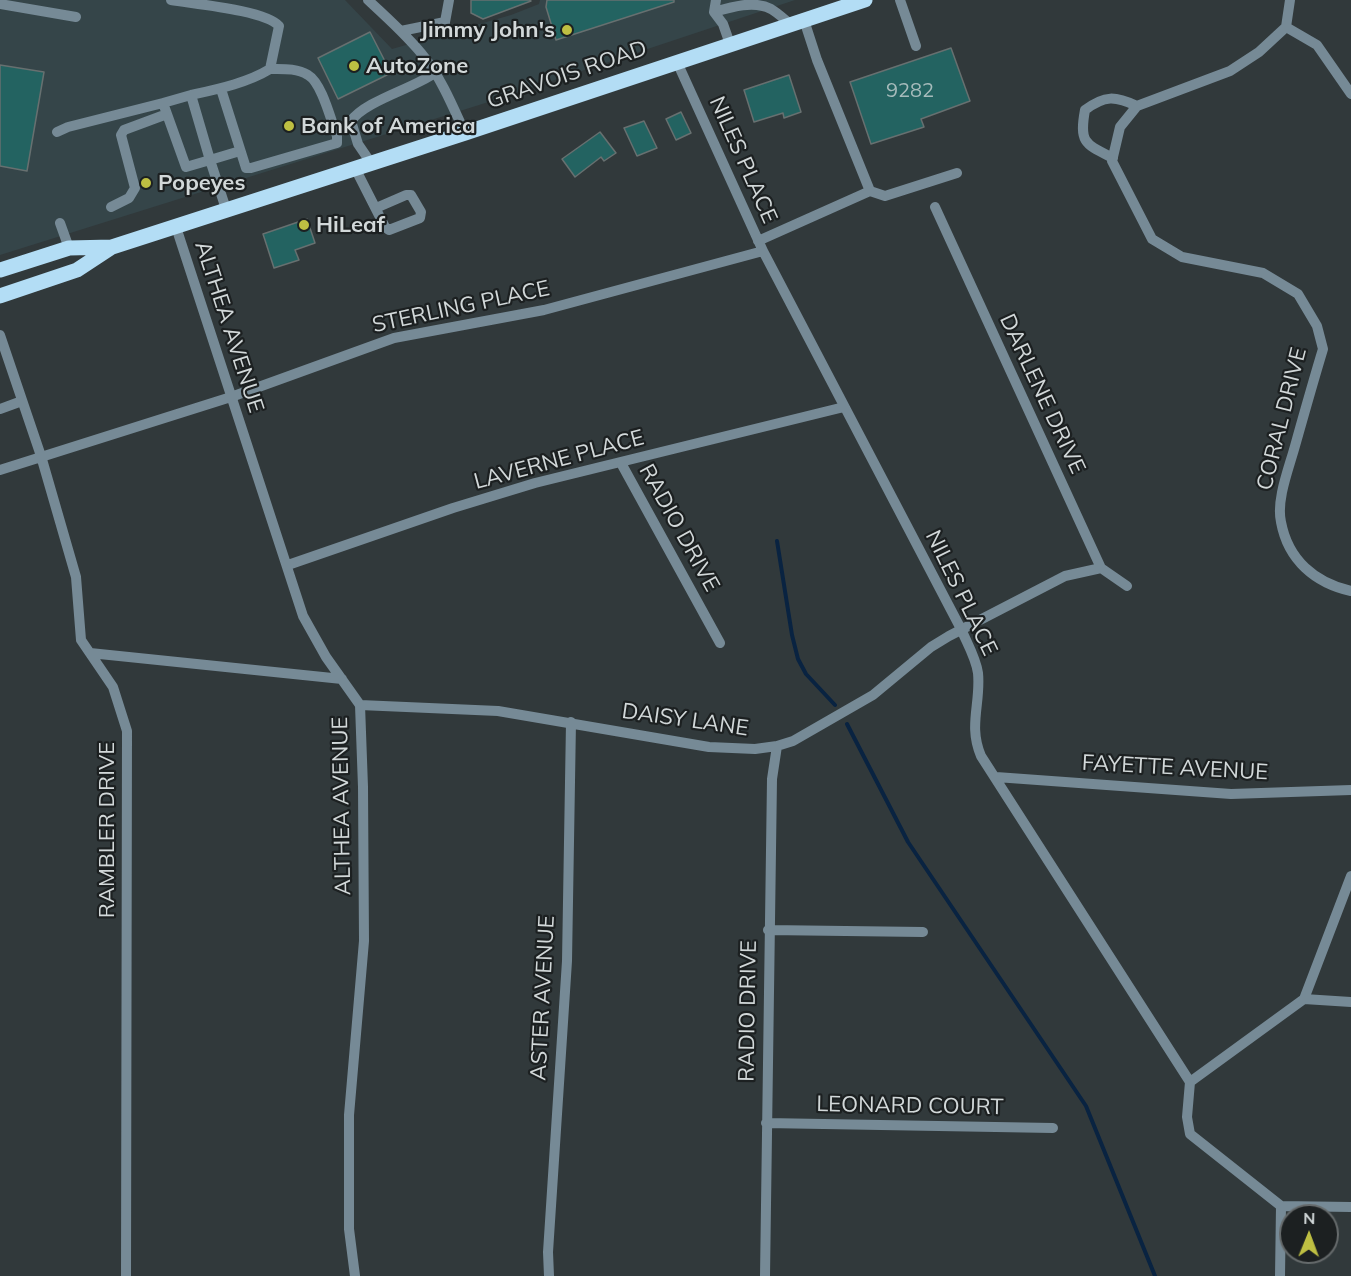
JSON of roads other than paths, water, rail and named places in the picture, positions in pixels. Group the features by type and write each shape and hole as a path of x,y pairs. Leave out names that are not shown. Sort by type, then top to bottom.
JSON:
{"main road":[{"name":"GRAVOIS ROAD","path":"0,296 77,270 112,247 865,0"},
{"name":"GRAVOIS ROAD","path":"0,270 69,248 112,247"}],"street":[{"path":"171,0 238,11 274,21 279,26 270,69"},
{"path":"401,31 445,22 449,0"},
{"path":"716,0 714,12 723,24 730,44"},
{"path":"900,0 916,46"},
{"path":"1137,106 1120,99 1099,100 1085,110 1083,135 1089,146 1113,158 1120,127 1137,106 1230,71 1259,52 1286,27 1290,0"},
{"path":"372,3 425,58 465,133"},
{"path":"0,4 76,17"},
{"path":"714,12 731,7 764,6 797,22 817,60 870,191 885,196 957,173"},
{"path":"1286,27 1317,45 1351,93"},
{"name":"NILES PLACE","path":"677,62 761,246 961,629 978,671 975,742 981,756 1190,1082"},
{"path":"111,207 129,198 135,188 121,135 124,130 192,95 221,89 270,69 298,71 313,79 318,86 337,143 246,168 221,89"},
{"path":"371,163 358,144 351,121 356,113 420,83 435,73"},
{"path":"192,95 226,209"},
{"path":"165,108 186,167 240,151"},
{"path":"57,132 68,127 165,108"},
{"name":"CORAL DRIVE","path":"1113,158 1112,161 1152,239 1182,258 1263,273 1298,294 1317,326 1323,350 1282,491 1280,520 1296,560 1331,587 1351,591"},
{"path":"355,168 376,208"},
{"name":"STERLING PLACE","path":"0,470 231,397 394,338 544,310 761,246 870,191"},
{"name":"DARLENE DRIVE","path":"935,207 1101,568"},
{"path":"60,223 69,248"},
{"name":"ALTHEA AVENUE","path":"176,227 303,616 326,657 360,705 364,941 349,1115 349,1229 355,1276"},
{"name":"RAMBLER DRIVE","path":"0,335 41,456 76,577 81,640 113,687 127,731 126,1276"},
{"path":"0,409 22,401"},
{"name":"LAVERNE PLACE","path":"288,565 535,483 844,407"},
{"name":"RADIO DRIVE","path":"621,463 720,643"},
{"path":"1101,568 1127,586"},
{"name":"DAISY LANE","path":"360,705 498,711 709,747 755,749 777,746 793,741 873,695 931,647 961,629 1065,576 1101,568"},
{"path":"90,653 342,679"},
{"name":"ASTER AVENUE","path":"549,1276 549,1240 567,961 571,722"},
{"name":"RADIO DRIVE","path":"765,1276 768,930 772,779 777,746"},
{"name":"FAYETTE AVENUE","path":"996,777 1232,794 1351,790"},
{"path":"1279,1204 1190,1134 1187,1117 1190,1082 1304,999 1351,876"},
{"path":"768,930 923,933"},
{"path":"1304,999 1351,1002"},
{"name":"LEONARD COURT","path":"766,1123 1053,1128"}],"waterway":[{"path":"777,541 798,659 806,674 835,705"},
{"path":"847,724 908,842 1086,1106 1155,1276"}],"place":[{"name":"Jimmy John's","path":"567,30"},
{"name":"AutoZone","path":"354,66"},
{"name":"Bank of America","path":"289,126"},
{"name":"Popeyes","path":"146,183"},
{"name":"HiLeaf","path":"304,225"}]}
